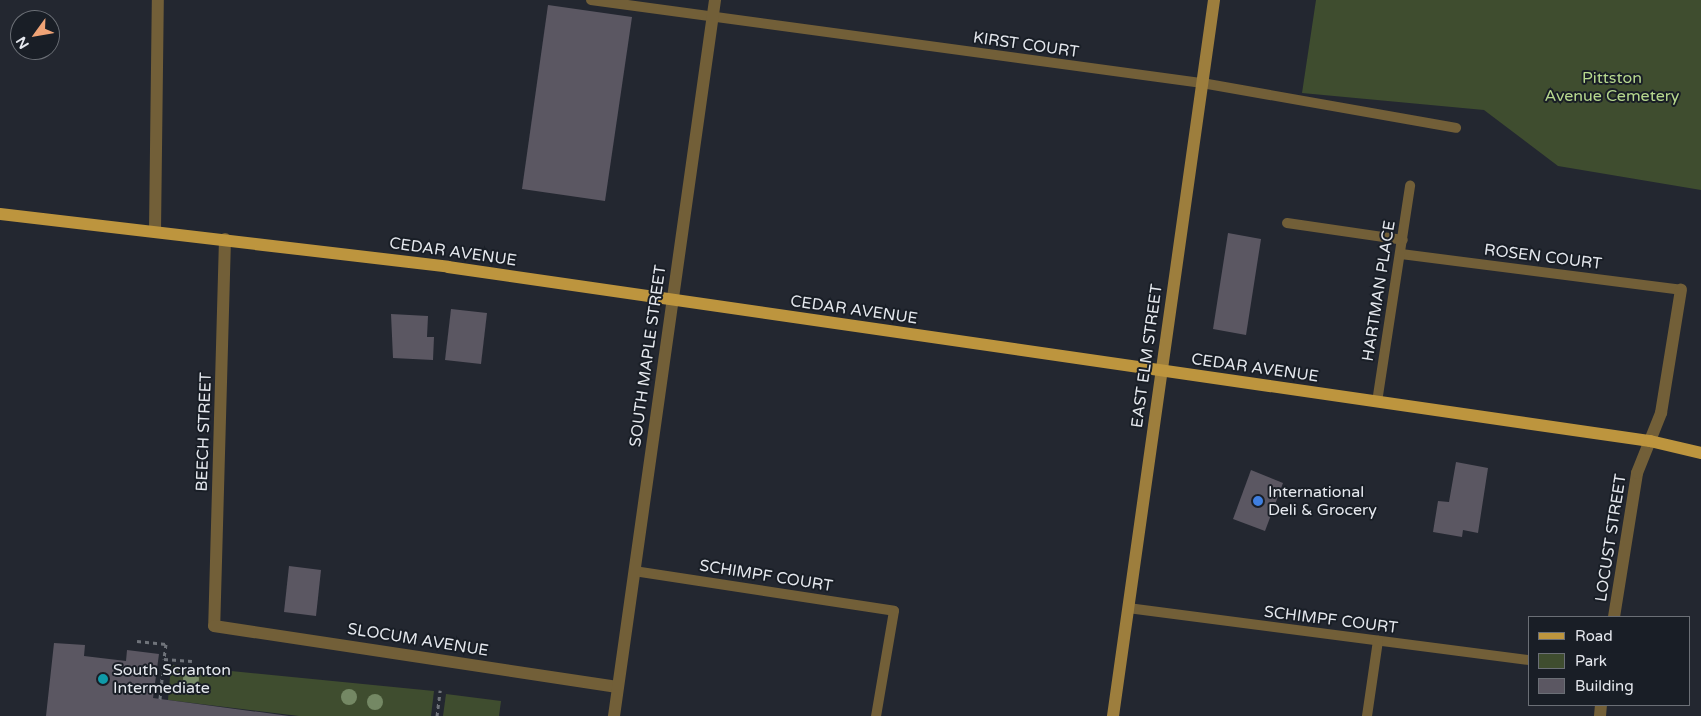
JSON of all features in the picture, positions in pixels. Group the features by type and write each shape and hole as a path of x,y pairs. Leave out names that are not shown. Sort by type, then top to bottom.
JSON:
{"main road":[{"name":"CEDAR AVENUE","path":"0,214 226,239 672,300 1650,442 1701,453"}],"street":[{"path":"155,231 158,0"},
{"name":"SOUTH MAPLE STREET","path":"614,716 715,0"},
{"name":"EAST ELM STREET","path":"1113,716 1214,0"},
{"name":"BEECH STREET","path":"214,626 226,239"},
{"name":"LOCUST STREET","path":"1614,616 1637,473 1661,414 1681,290"},
{"name":"SLOCUM AVENUE","path":"214,626 617,687"}],"lane":[{"name":"KIRST COURT","path":"590,0 1202,83 1456,128"},
{"name":"HARTMAN PLACE","path":"1377,402 1410,186"},
{"path":"1287,224 1402,240"},
{"name":"ROSEN COURT","path":"1401,254 1681,290"},
{"name":"SCHIMPF COURT","path":"634,571 894,611 876,716"},
{"name":"SCHIMPF COURT","path":"1128,608 1528,660"},
{"path":"1367,716 1378,641"}],"path":[{"path":"137,641 166,644 160,699"},
{"path":"164,659 192,661"},
{"path":"436,716 440,690"}],"green space":[{"name":"Pittston Avenue Cemetery","path":"1316,0 1701,0 1701,190 1558,166 1484,110 1302,93"},
{"path":"171,665 434,691 431,716 299,716 168,700"},
{"path":"446,694 501,701 499,716 443,716"}],"building":[{"path":"548,5 632,17 605,201 522,189"},
{"path":"1228,233 1261,239 1246,335 1213,329"},
{"path":"451,309 487,313 481,364 445,360"},
{"path":"391,314 428,316 427,337 434,337 433,360 393,358"},
{"path":"1456,462 1488,468 1478,533 1463,530 1462,537 1433,532 1438,501 1449,502"},
{"name":"International Deli & Grocery","path":"1251,470 1283,483 1265,531 1233,519"},
{"path":"289,566 321,570 316,616 284,612"},
{"name":"South Scranton Intermediate","path":"54,643 85,645 84,656 126,661 127,650 159,654 153,698 289,716 46,716"}],"place":[{"name":"International Deli & Grocery","path":"1258,501"},
{"name":"South Scranton Intermediate","path":"103,679"}]}
